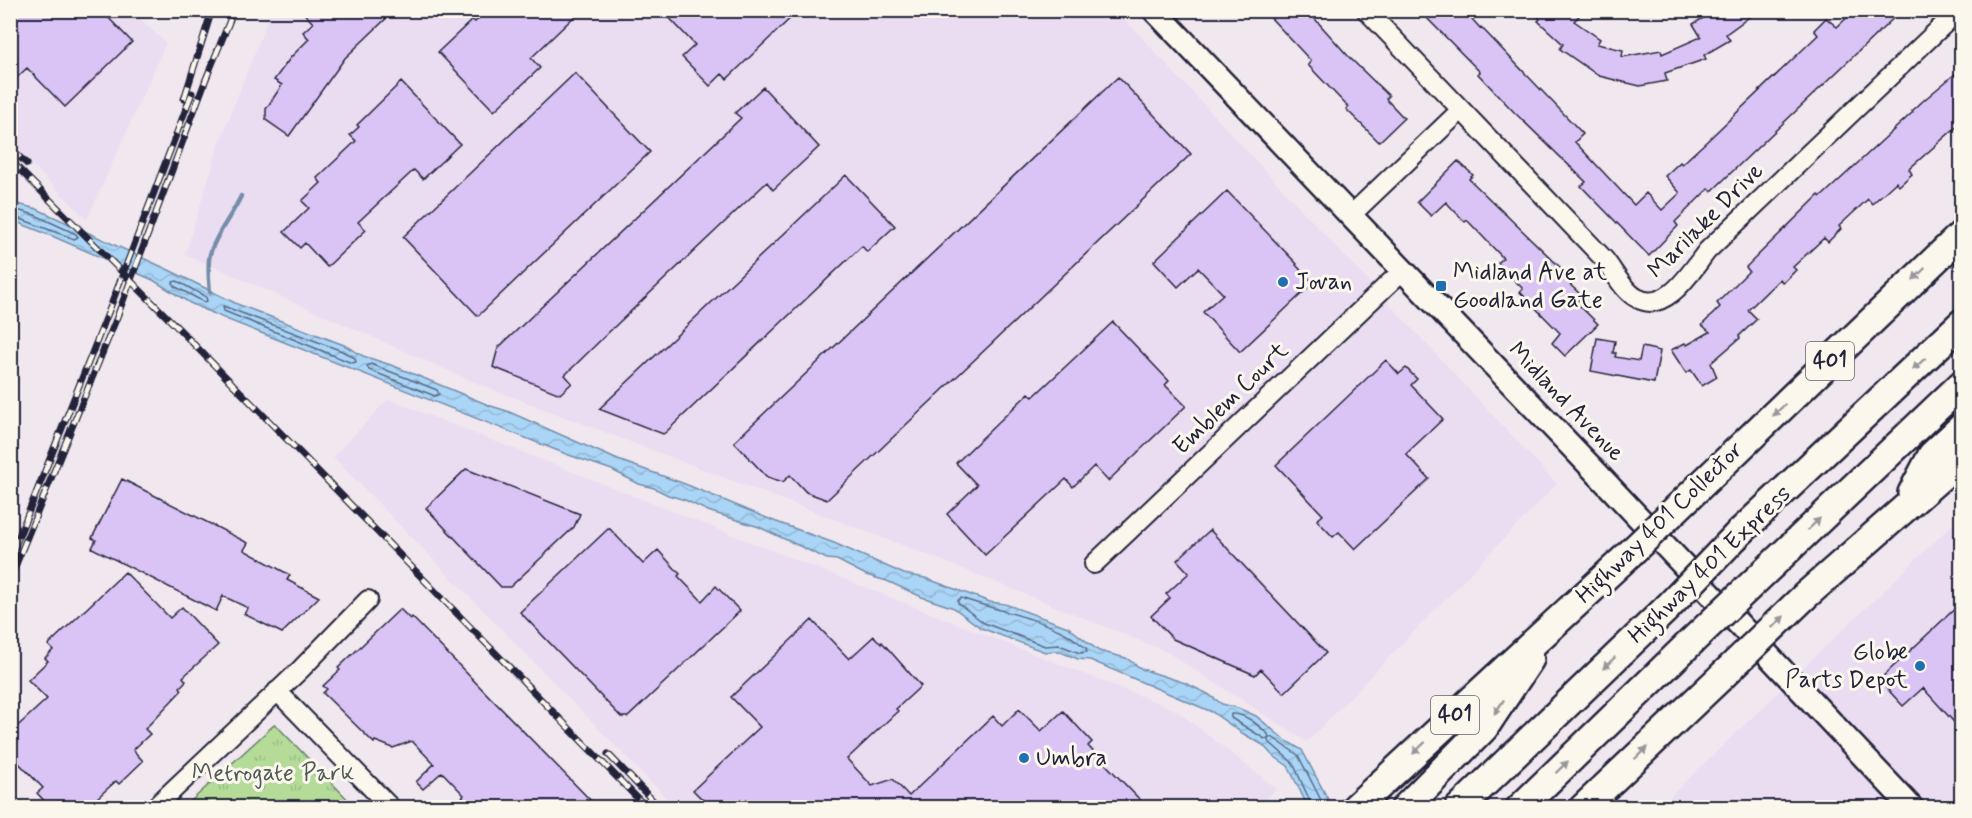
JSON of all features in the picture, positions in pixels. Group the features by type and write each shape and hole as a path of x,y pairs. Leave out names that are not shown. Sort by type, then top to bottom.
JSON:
{"highway":[{"name":"Highway 401 Collector","path":"1355,807 1621,562 1962,234"},
{"name":"Highway 401 Express","path":"1459,807 1667,608 1736,536 1962,324"},
{"name":"Highway 401 Express","path":"1520,807 1962,384"},
{"path":"1905,507 1932,455 1962,427"},
{"path":"1583,807 1805,596 1962,458"},
{"path":"1405,807 1484,728 1554,623"}],"main road":[{"name":"Midland Avenue","path":"1154,10 1912,807"}],"street":[{"name":"Marilake Drive","path":"1366,10 1604,259 1636,298 1653,302 1664,299 1673,292 1707,251 1959,10"},
{"path":"1350,216 1461,110"},
{"name":"Emblem Court","path":"1094,564 1403,270"},
{"path":"154,807 277,691 368,600"},
{"path":"277,691 392,807"}],"shaded area":[{"path":"10,11 132,11 166,43 87,220 11,143"},
{"path":"271,11 1117,11 1557,484 1307,742 1165,651 938,559 478,384 185,254 221,138"},
{"path":"388,399 1176,710 1277,789 1256,808 675,807 333,457"},
{"path":"1961,516 1961,807 1659,807"}],"green space":[{"name":"Metrogate Park","path":"275,724 355,807 197,807 191,801"}],"water":[{"path":"10,202 37,209 237,304 344,345 363,356 507,411 618,460 834,543 904,574 925,578 1068,627 1099,651 1126,658 1142,669 1185,683 1222,704 1256,716 1285,740 1302,750 1332,807 1308,807 1288,766 1272,755 1263,745 1212,712 1090,660 1078,659 1058,651 1045,652 981,628 954,608 866,575 837,560 827,559 759,527 708,511 685,500 639,484 612,470 566,454 226,319 190,303 153,280 11,220"}],"building":[{"path":"10,10 101,10 132,42 65,107 27,68 10,84"},
{"path":"301,10 395,10 345,58 289,136 266,120 266,109 282,85 274,80 291,57 309,39 303,32 313,23"},
{"path":"487,10 581,10 531,58 540,68 494,111 438,52 472,20 475,22"},
{"path":"662,10 799,10 727,79 722,74 710,86 682,57 695,45"},
{"path":"1275,10 1307,10 1349,57 1389,96 1386,99 1404,118 1379,142 1346,109 1348,107 1308,65 1311,61 1269,16"},
{"path":"1419,10 1464,10 1583,134 1575,142 1634,205 1646,193 1662,210 1680,193 1665,176 1705,143 1818,35 1814,30 1826,18 1837,27 1855,10 1902,10 1712,191 1709,188 1675,222 1678,226 1649,256 1581,186 1586,182 1514,112 1478,74 1480,72"},
{"path":"1532,10 1573,10 1579,16 1574,21 1600,39 1597,44 1623,50 1622,57 1661,50 1662,54 1701,37 1693,24 1717,10 1759,10 1726,34 1730,40 1704,55 1706,59 1665,73 1667,81 1640,86 1599,76 1560,49 1563,44 1538,21 1540,19"},
{"path":"1962,68 1962,122 1909,169 1912,174 1899,186 1896,182 1872,204 1868,199 1839,226 1841,229 1828,242 1824,238 1793,267 1796,270 1783,283 1780,279 1748,310 1757,319 1739,336 1740,338 1711,363 1717,377 1702,386 1691,370 1686,373 1671,350 1685,343 1687,345 1710,332 1702,325 1720,307 1717,303 1749,271 1746,267 1819,195 1821,197 1924,100"},
{"path":"575,73 650,152 478,316 403,237"},
{"path":"1118,77 1191,154 827,500 806,492 790,475 783,482 767,477 734,442"},
{"path":"401,82 460,144 423,179 414,170 358,222 366,230 327,267 305,243 300,248 284,232 309,208 302,201 321,183 317,178 356,141 350,135 359,127 357,125"},
{"path":"763,87 819,147 773,190 767,182 610,331 565,375 572,383 560,394 493,367 498,348 741,118 735,113"},
{"path":"1458,161 1473,175 1469,179 1564,271 1560,275 1582,296 1576,302 1598,324 1565,356 1552,343 1560,333 1520,292 1523,289 1498,263 1503,258 1467,220 1465,222 1446,202 1431,216 1417,202"},
{"path":"846,175 895,226 867,252 862,246 663,434 599,409"},
{"path":"1227,191 1313,283 1240,352 1203,312 1223,294 1198,268 1178,287 1154,261"},
{"path":"1113,322 1169,381 1165,385 1186,406 1108,481 1094,466 1073,487 1066,479 985,555 947,514 977,485 956,463 1029,393 1033,397"},
{"path":"1597,338 1615,341 1613,353 1616,353 1615,357 1639,361 1642,347 1660,351 1654,383 1591,371"},
{"path":"1386,360 1399,374 1406,368 1417,379 1411,385 1443,419 1406,454 1429,479 1355,549 1339,532 1333,537 1317,520 1323,515 1276,465"},
{"path":"466,469 580,514 574,527 510,587 501,587 426,508"},
{"path":"122,479 248,543 244,550 290,575 287,580 319,597 282,633 244,614 248,608 223,596 216,611 92,548 96,540 92,538"},
{"path":"609,528 643,564 658,550 680,574 678,576 702,601 716,586 740,611 628,717 621,717 520,612"},
{"path":"1210,530 1326,653 1284,693 1261,669 1255,675 1173,639 1151,616 1170,598 1166,594 1189,573 1177,560"},
{"path":"125,572 170,618 182,607 218,645 183,677 186,681 180,687 182,690 145,729 150,734 133,750 143,761 119,784 116,781 96,799 103,807 50,807 37,793 43,788 10,754 10,733 47,699 28,680 48,661 45,658 53,650 48,645"},
{"name":"Globe Parts Depot","path":"1962,602 1962,731 1923,688 1903,706 1879,680"},
{"path":"400,609 410,619 412,617 597,807 455,807 464,795 442,772 423,789 416,782 434,764 412,741 393,748 375,741 374,743 323,693 327,689 323,686 340,670 338,668"},
{"path":"812,620 849,659 874,636 921,686 847,759 872,786 893,779 909,796 993,716 1002,726 1019,709 1041,731 1063,711 1092,742 1088,746 1147,807 710,807 693,790 760,727 731,697"}],"waterway":[{"path":"210,292 208,268 210,254 241,196"}],"railway":[{"path":"184,99 212,10"},
{"path":"10,579 117,317 234,10"},
{"path":"13,551 108,313 192,93"},
{"path":"10,148 27,164"},
{"path":"10,160 180,330 647,808"},
{"path":"608,754 660,808"}],"place":[{"name":"Jovan","path":"1283,282"},
{"name":"Midland Ave at Goodland Gate","path":"1441,286"},
{"name":"Globe Parts Depot","path":"1920,666"},
{"name":"Umbra","path":"1024,758"}]}
